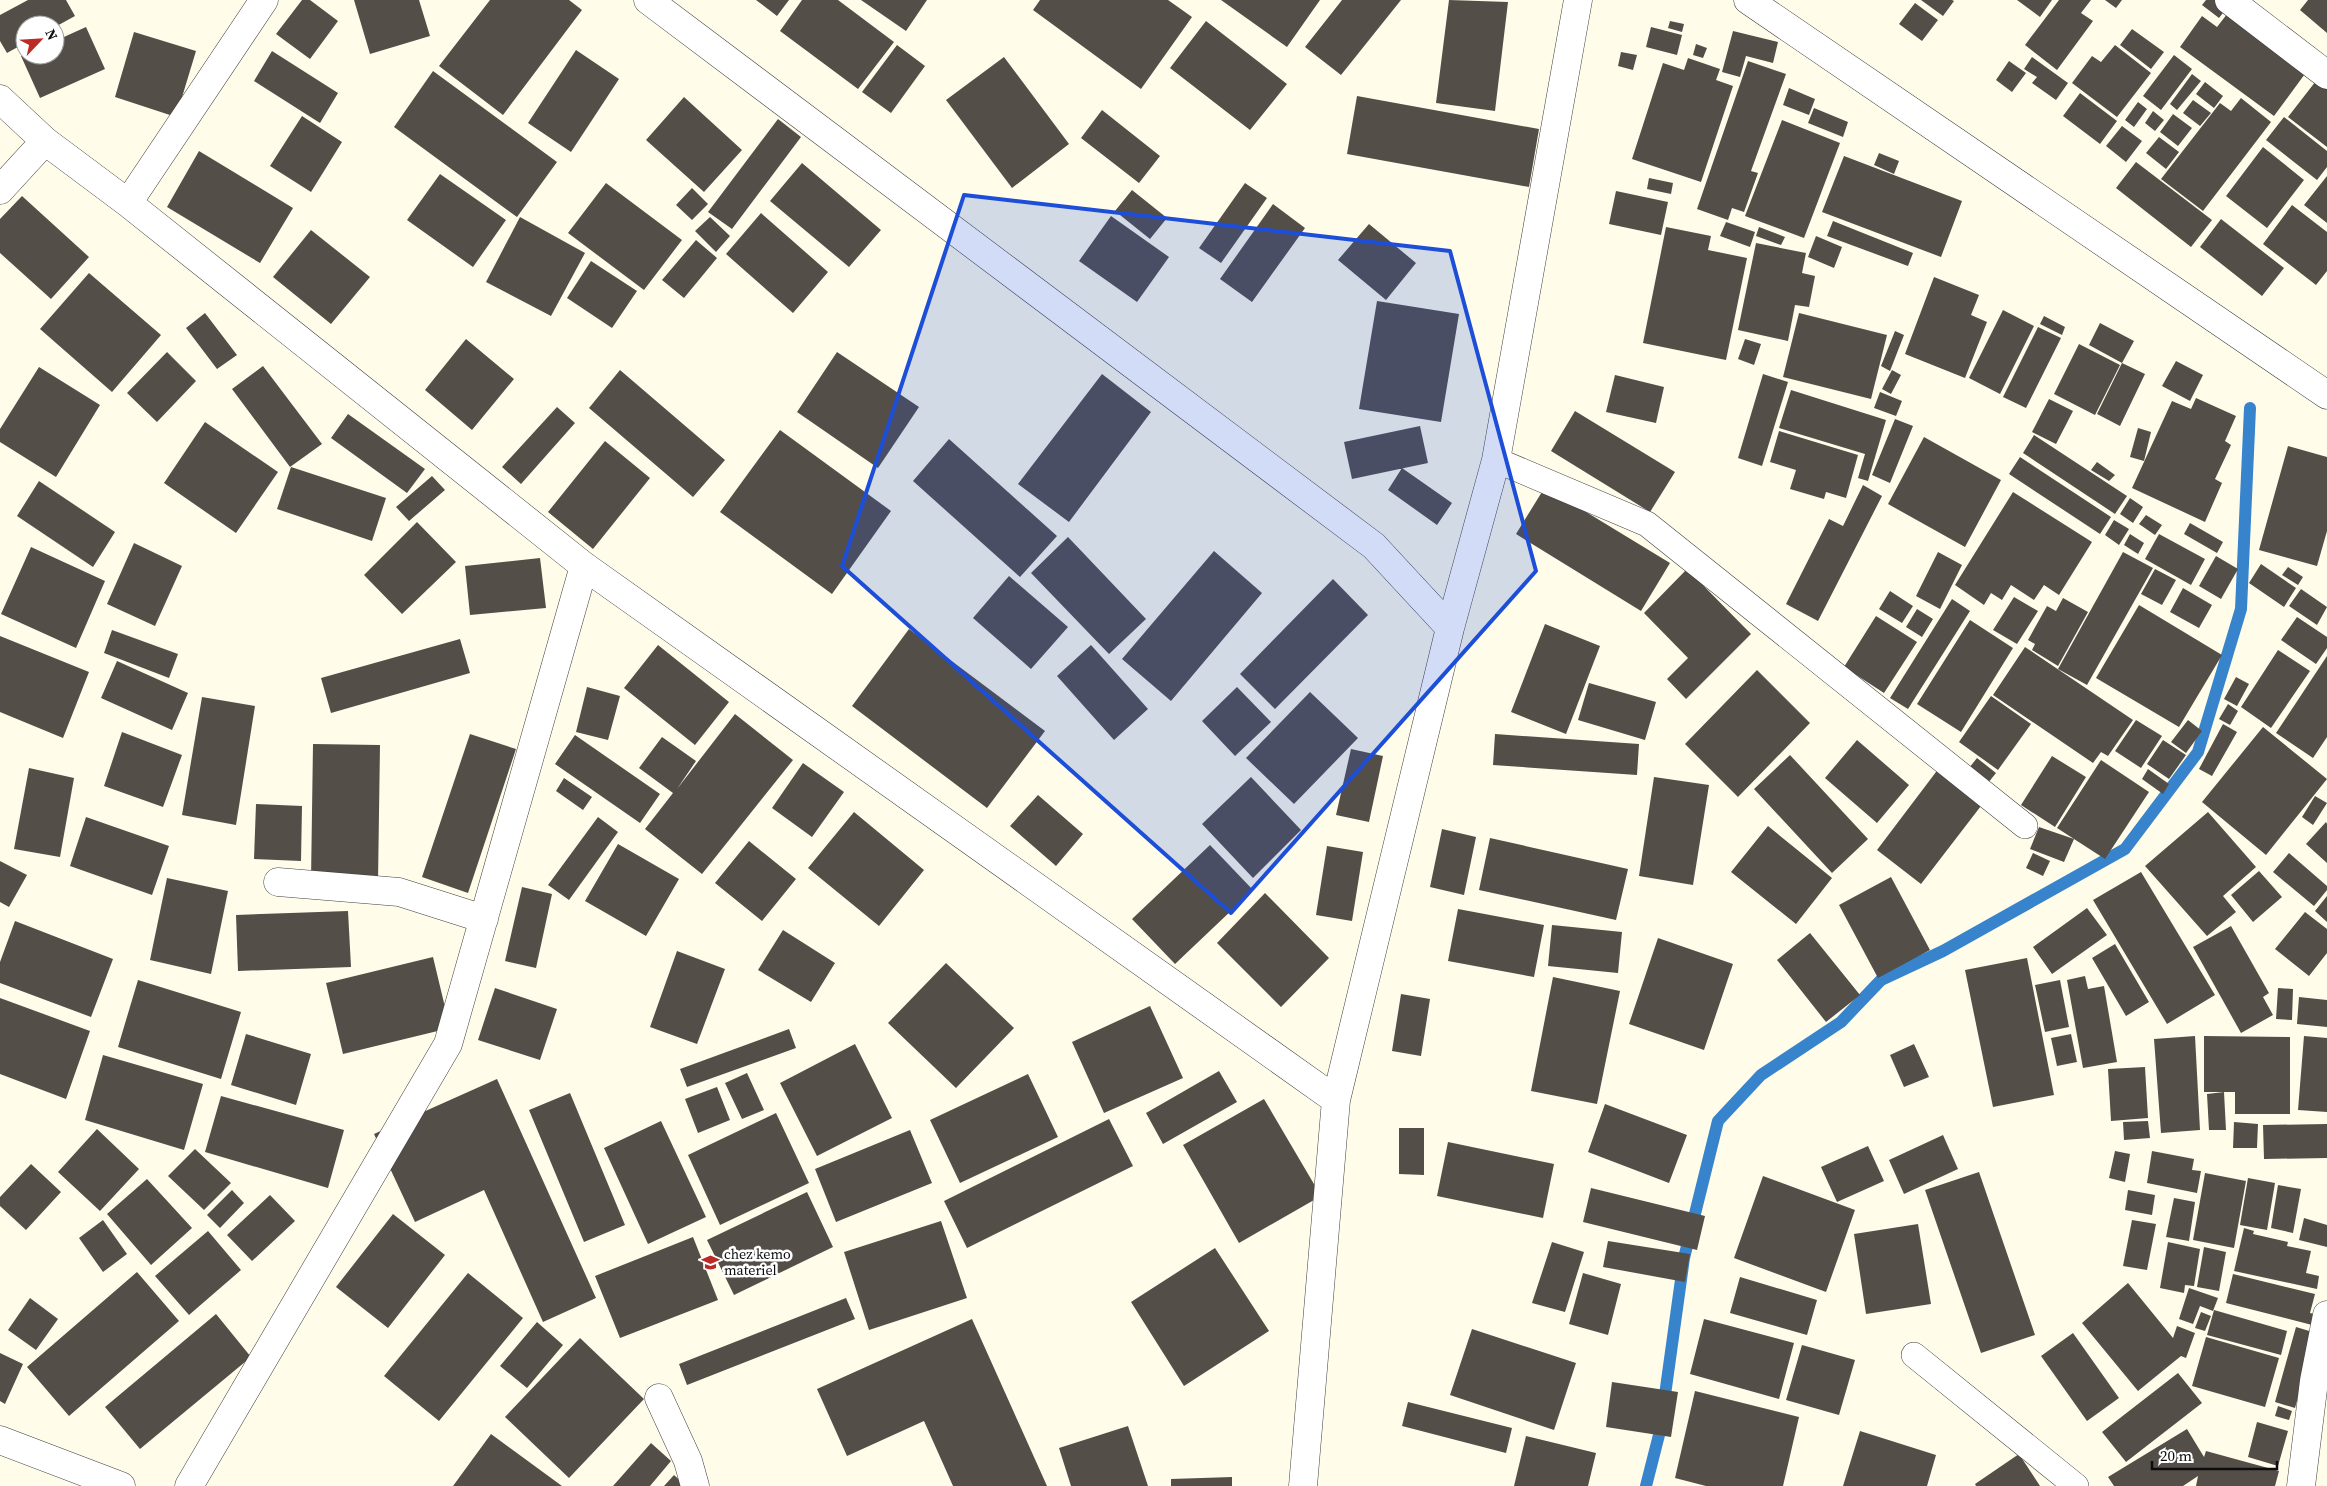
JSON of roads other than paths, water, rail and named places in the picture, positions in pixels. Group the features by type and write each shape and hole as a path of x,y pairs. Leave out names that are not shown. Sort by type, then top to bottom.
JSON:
{"street":[{"path":"128,203 264,0"},
{"path":"648,0 1374,546 1450,628"},
{"path":"1303,1486 1336,1100 1450,628 1496,460 1578,0"},
{"path":"1748,0 2327,395"},
{"path":"2229,0 2327,75"},
{"path":"0,99 45,141 128,203 584,566 1336,1100"},
{"path":"0,190 45,141"},
{"path":"189,1486 448,1044 584,566"},
{"path":"278,882 400,892 484,918"},
{"path":"2301,1486 2320,1382 2327,1315"},
{"path":"660,1398 688,1461 695,1486"},
{"path":"0,1440 121,1486"}],"lane":[{"path":"1496,460 1647,524 2025,826"},
{"path":"1914,1355 2076,1486"}],"waterway":[{"path":"1646,1486 1660,1431 1684,1258 1718,1121 1761,1075 1841,1022 1881,980 1943,951 2125,849 2198,752 2241,609 2250,408"}],"place":[{"name":"chez kemo materiel","path":"710,1262"}]}
